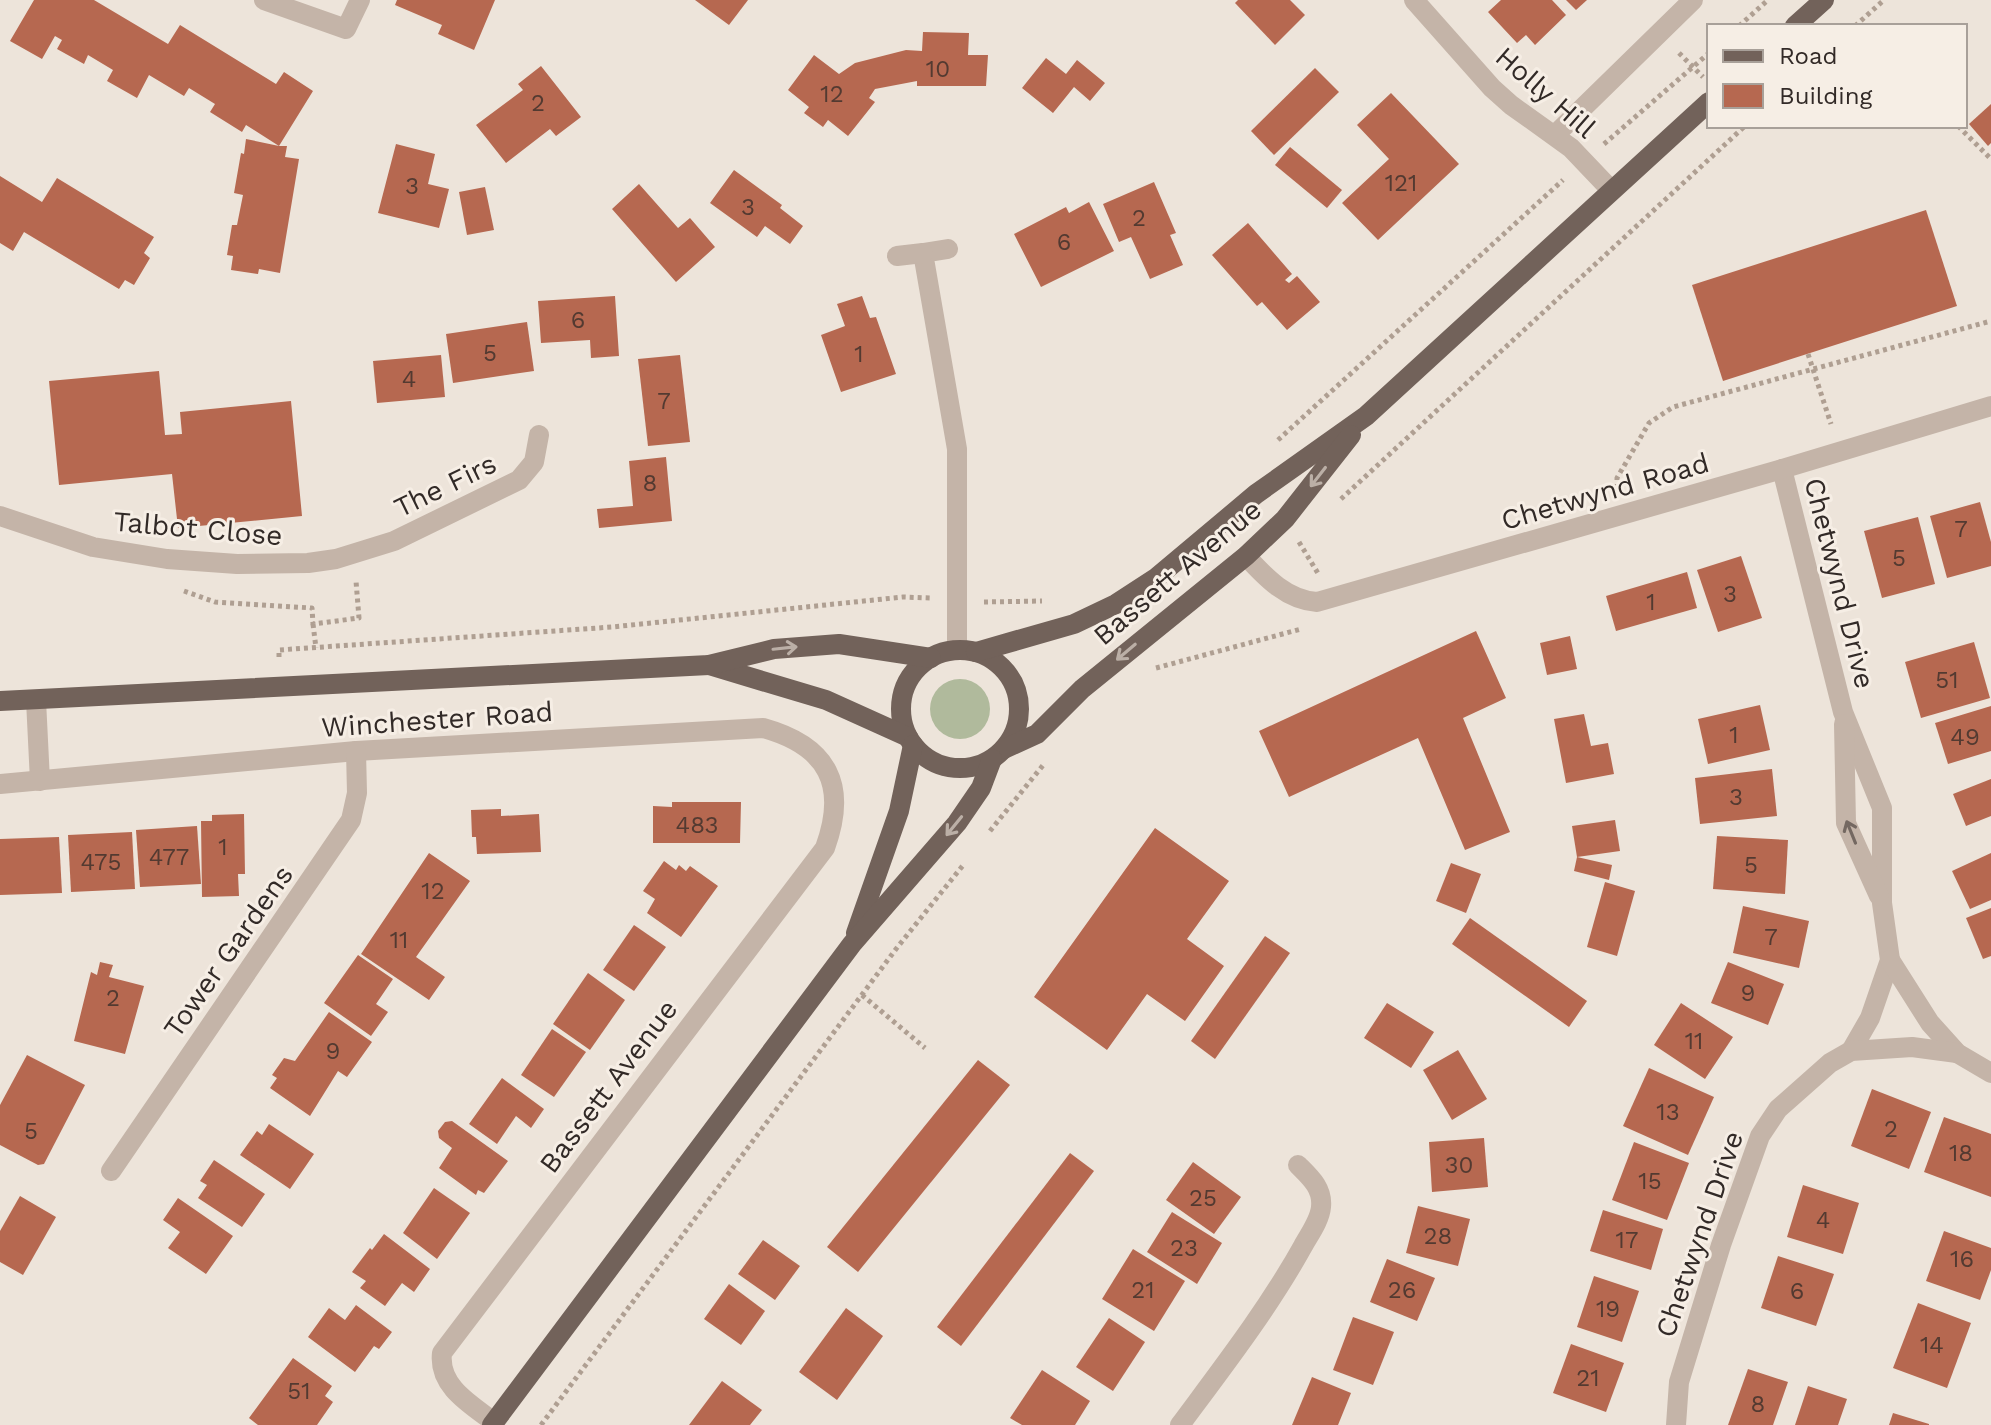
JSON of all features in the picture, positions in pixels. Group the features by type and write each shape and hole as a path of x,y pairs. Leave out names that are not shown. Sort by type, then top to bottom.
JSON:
{"main road":[{"path":"1797,24 1824,0"},
{"name":"Bassett Avenue","path":"966,651 1074,624 1116,604 1156,578 1256,494 1366,416 1707,104"},
{"name":"Bassett Avenue","path":"493,1423 852,944 957,823 981,788 998,754 1037,734 1082,689 1246,556 1285,519 1366,416"},
{"name":"Winchester Road","path":"0,701 709,665 774,649 839,644 931,658"},
{"path":"966,651 992,659 1005,671 1016,693 1018,718 1014,734 998,754 976,766 959,768 925,757 910,741 902,720 901,702 906,684 916,669 931,658 966,651"},
{"name":"Winchester Road","path":"709,665 826,700 910,741"},
{"name":"Bassett Avenue","path":"852,944 899,811 910,741"}],"street":[{"path":"264,0 346,29 360,0"},
{"name":"Holly Hill","path":"1414,0 1492,88 1555,135 1611,190"},
{"path":"1555,135 1693,0"},
{"path":"897,256 948,249"},
{"path":"923,253 957,449 966,651"},
{"name":"Chetwynd Road","path":"1246,556 1282,590 1297,598 1317,602 1991,406"},
{"name":"The Firs","path":"394,541 519,480 534,462 539,435"},
{"name":"Chetwynd Drive","path":"1782,469 1843,712 1882,808 1882,903 1890,960 1930,1023 1957,1053 1991,1073"},
{"name":"Talbot Close","path":"0,516 93,547 167,559 237,564 308,563 394,541"},
{"path":"36,700 40,781"},
{"name":"Chetwynd Drive","path":"1843,712 1846,823 1882,903"},
{"name":"Winchester Road","path":"0,784 356,751 763,728 790,735 813,751 826,767"},
{"name":"Tower Gardens","path":"111,1171 351,820 357,793 356,751"},
{"name":"Bassett Avenue","path":"493,1423 445,1380 440,1366 442,1353 825,848 835,821 835,793 826,767"},
{"name":"Chetwynd Drive","path":"1851,1051 1870,1018 1890,960"},
{"name":"Chetwynd Drive","path":"1676,1425 1679,1382 1721,1245 1760,1136 1778,1109 1830,1063 1851,1051 1912,1047 1957,1053"},
{"path":"1180,1425 1266,1304 1313,1227 1321,1206 1317,1183 1298,1165"}],"path":[{"path":"1741,24 1768,0"},
{"path":"1858,24 1884,0"},
{"path":"1610,139 1696,69 1707,55"},
{"path":"1332,507 1743,128"},
{"path":"1960,128 1991,159"},
{"path":"1268,448 1558,185"},
{"path":"1615,517 1617,478 1649,423 1673,407 1991,321"},
{"path":"1808,354 1827,410"},
{"path":"1298,539 1324,584"},
{"path":"313,624 359,618 353,553"},
{"path":"175,589 215,602 312,608 316,648"},
{"path":"279,657 279,650 612,627 909,597"},
{"path":"1015,603 1051,600"},
{"path":"1151,669 1305,628"},
{"path":"983,841 1050,758"},
{"path":"541,1425 862,995 973,853"},
{"path":"862,995 925,1048"}],"green space":[{"path":"960,679 982,687 990,709 982,731 960,739 938,731 930,709 938,687"}],"building":[{"path":"34,0 94,0 168,44 180,25 276,84 284,72 313,91 279,146 246,125 242,132 210,112 215,104 189,88 184,96 149,75 137,98 107,81 113,70 88,55 84,64 57,49 62,40 55,36 42,59 10,41"},
{"path":"397,0 495,0 474,50 438,34 442,25 395,5"},
{"path":"695,0 748,0 729,25"},
{"path":"1238,0 1290,0 1305,15 1275,45 1235,3"},
{"path":"1501,0 1552,0 1566,15 1535,45 1526,35 1517,43 1488,12"},
{"path":"1566,0 1587,0 1576,10"},
{"path":"923,32 969,33 968,55 988,55 986,86 917,86 917,81 875,89 869,98 875,102 848,136 828,120 823,127 804,113 809,107 788,90 814,55 839,74 855,63 906,50 922,51"},
{"path":"1046,58 1066,74 1077,60 1105,83 1090,101 1074,87 1053,113 1022,88"},
{"path":"541,66 581,117 556,136 550,129 506,163 476,125 523,90 518,84"},
{"path":"1315,68 1339,92 1274,155 1251,131"},
{"path":"1391,93 1459,164 1378,240 1342,203 1389,159 1357,125"},
{"path":"1991,104 1991,143 1988,146 1969,124"},
{"path":"246,139 287,146 285,157 299,159 280,273 259,269 258,274 231,270 233,256 227,255 232,225 237,225 243,195 234,193"},
{"path":"396,144 435,154 428,184 449,189 439,228 378,213"},
{"path":"1290,147 1342,190 1327,208 1275,165"},
{"path":"734,170 782,205 780,208 803,226 790,244 765,226 757,237 710,203"},
{"path":"0,176 42,202 57,178 154,237 144,253 150,258 134,285 125,280 119,289 24,232 13,251 0,243"},
{"path":"1154,182 1176,233 1170,235 1183,265 1150,279 1131,237 1119,242 1103,204"},
{"path":"639,184 678,228 690,218 715,247 676,282 612,209"},
{"path":"485,187 494,230 467,235 459,192"},
{"path":"1089,202 1114,251 1041,287 1014,234 1066,207 1069,213"},
{"path":"1926,210 1957,306 1723,381 1692,285"},
{"path":"1248,223 1292,274 1285,280 1289,283 1297,276 1320,302 1287,330 1262,302 1257,306 1212,255"},
{"path":"615,296 619,356 591,358 590,340 541,343 538,301"},
{"path":"862,296 870,318 876,317 896,374 841,392 821,335 845,326 837,304"},
{"path":"527,322 534,371 453,383 446,334"},
{"path":"441,355 445,397 377,403 373,361"},
{"path":"680,355 690,442 648,446 638,359"},
{"path":"159,371 165,435 182,434 180,412 291,401 302,516 178,528 172,474 59,485 49,381"},
{"path":"666,457 672,521 599,528 597,509 633,506 629,461"},
{"path":"1980,502 1991,542 1991,566 1947,578 1930,516"},
{"path":"1918,517 1935,584 1882,598 1864,531"},
{"path":"1741,556 1762,618 1718,632 1697,570"},
{"path":"1687,572 1697,608 1616,631 1606,596"},
{"path":"1476,631 1506,698 1463,718 1510,832 1465,850 1418,738 1289,797 1259,731"},
{"path":"1570,636 1577,669 1547,675 1540,643"},
{"path":"1974,642 1990,698 1921,718 1905,662"},
{"path":"1760,705 1770,750 1708,764 1698,719"},
{"path":"1991,706 1991,751 1948,764 1935,723"},
{"path":"1584,714 1591,746 1608,743 1614,774 1566,783 1554,719"},
{"path":"1772,769 1777,816 1700,824 1695,778"},
{"path":"1991,779 1991,816 1966,826 1953,794"},
{"path":"672,802 741,802 740,843 653,843 653,806 672,807"},
{"path":"501,809 501,816 539,814 541,852 477,854 476,837 472,837 471,810"},
{"path":"244,814 245,874 238,874 239,896 202,897 201,821 212,821 212,815"},
{"path":"1615,820 1620,851 1577,857 1572,826"},
{"path":"197,826 201,884 140,887 136,830"},
{"path":"1155,828 1229,881 1187,939 1224,966 1185,1021 1147,994 1107,1050 1034,997"},
{"path":"132,832 135,889 71,892 68,835"},
{"path":"1717,836 1788,840 1785,894 1713,889"},
{"path":"59,837 62,893 0,895 0,839"},
{"path":"429,853 470,881 416,957 445,977 429,1000 361,954"},
{"path":"1991,853 1991,900 1970,909 1952,871"},
{"path":"1577,857 1612,865 1609,880 1574,871"},
{"path":"664,861 676,870 679,865 686,871 690,866 718,886 681,937 647,913 655,899 643,891"},
{"path":"1451,863 1481,874 1466,913 1436,901"},
{"path":"1605,882 1635,891 1617,956 1587,947"},
{"path":"1743,906 1809,921 1799,968 1733,953"},
{"path":"1991,908 1991,956 1983,959 1966,918"},
{"path":"1470,918 1587,1001 1569,1027 1452,944"},
{"path":"634,925 666,947 634,991 603,970"},
{"path":"1265,936 1290,953 1215,1059 1191,1041"},
{"path":"358,955 393,979 376,1004 388,1012 371,1036 324,1003"},
{"path":"100,962 113,965 109,977 144,986 125,1054 74,1041 91,972 97,975"},
{"path":"1728,962 1784,984 1768,1025 1711,1003"},
{"path":"588,973 625,1000 590,1050 553,1024"},
{"path":"1387,1003 1434,1032 1411,1068 1364,1038"},
{"path":"1681,1003 1733,1037 1705,1079 1654,1045"},
{"path":"329,1012 372,1042 347,1077 338,1071 310,1116 270,1088 277,1078 272,1075 284,1058 295,1061"},
{"path":"552,1029 586,1052 554,1097 521,1075"},
{"path":"1458,1050 1487,1099 1452,1120 1423,1070"},
{"path":"27,1055 85,1085 44,1164 38,1165 0,1145 0,1105"},
{"path":"978,1060 1010,1085 858,1272 827,1247"},
{"path":"1649,1068 1714,1097 1688,1155 1623,1126"},
{"path":"502,1078 544,1109 531,1128 516,1116 497,1144 469,1124"},
{"path":"1872,1089 1931,1112 1909,1169 1851,1146"},
{"path":"1944,1117 1991,1134 1991,1197 1924,1172"},
{"path":"452,1121 508,1161 484,1193 478,1190 476,1195 439,1168 452,1148 439,1138 438,1131 445,1122"},
{"path":"269,1124 314,1154 290,1189 240,1155 257,1131 262,1135"},
{"path":"1484,1138 1488,1187 1432,1192 1429,1142"},
{"path":"1634,1142 1689,1163 1667,1220 1612,1200"},
{"path":"1070,1153 1094,1171 961,1346 937,1327"},
{"path":"214,1160 265,1194 242,1227 198,1198 207,1185 200,1181"},
{"path":"1193,1162 1241,1197 1214,1234 1166,1200"},
{"path":"1803,1185 1859,1203 1843,1254 1787,1237"},
{"path":"434,1188 470,1213 437,1259 403,1233"},
{"path":"20,1196 56,1217 23,1275 0,1262 0,1231"},
{"path":"178,1198 233,1236 206,1274 168,1248 180,1232 163,1220"},
{"path":"1418,1206 1470,1219 1458,1266 1406,1253"},
{"path":"1603,1210 1663,1229 1651,1270 1590,1251"},
{"path":"1172,1212 1222,1243 1197,1284 1147,1252"},
{"path":"1944,1231 1991,1248 1991,1270 1980,1300 1926,1281"},
{"path":"384,1234 430,1269 414,1292 402,1283 385,1306 360,1288 366,1281 352,1272"},
{"path":"763,1240 800,1266 775,1300 738,1274"},
{"path":"1133,1249 1185,1281 1154,1331 1102,1299"},
{"path":"1778,1256 1834,1274 1816,1326 1761,1308"},
{"path":"1387,1259 1435,1278 1417,1321 1370,1302"},
{"path":"1594,1276 1639,1291 1622,1342 1577,1327"},
{"path":"729,1284 765,1311 741,1345 704,1319"},
{"path":"1918,1303 1971,1323 1947,1388 1893,1368"},
{"path":"356,1305 392,1332 379,1349 374,1346 355,1372 308,1337 329,1308 345,1320"},
{"path":"846,1308 883,1336 837,1400 799,1372"},
{"path":"1353,1317 1394,1332 1373,1385 1333,1370"},
{"path":"1109,1318 1145,1342 1113,1391 1076,1367"},
{"path":"1571,1344 1624,1363 1606,1412 1553,1393"},
{"path":"293,1358 332,1386 325,1396 333,1402 317,1425 258,1425 249,1418"},
{"path":"1748,1369 1788,1382 1773,1425 1728,1425"},
{"path":"1042,1370 1090,1401 1075,1425 1022,1425 1010,1418"},
{"path":"1312,1377 1351,1393 1338,1425 1292,1425"},
{"path":"722,1381 762,1410 750,1425 689,1425"},
{"path":"1808,1386 1847,1399 1838,1425 1795,1425"},
{"path":"1893,1413 1929,1424 1929,1425 1889,1425"}]}
